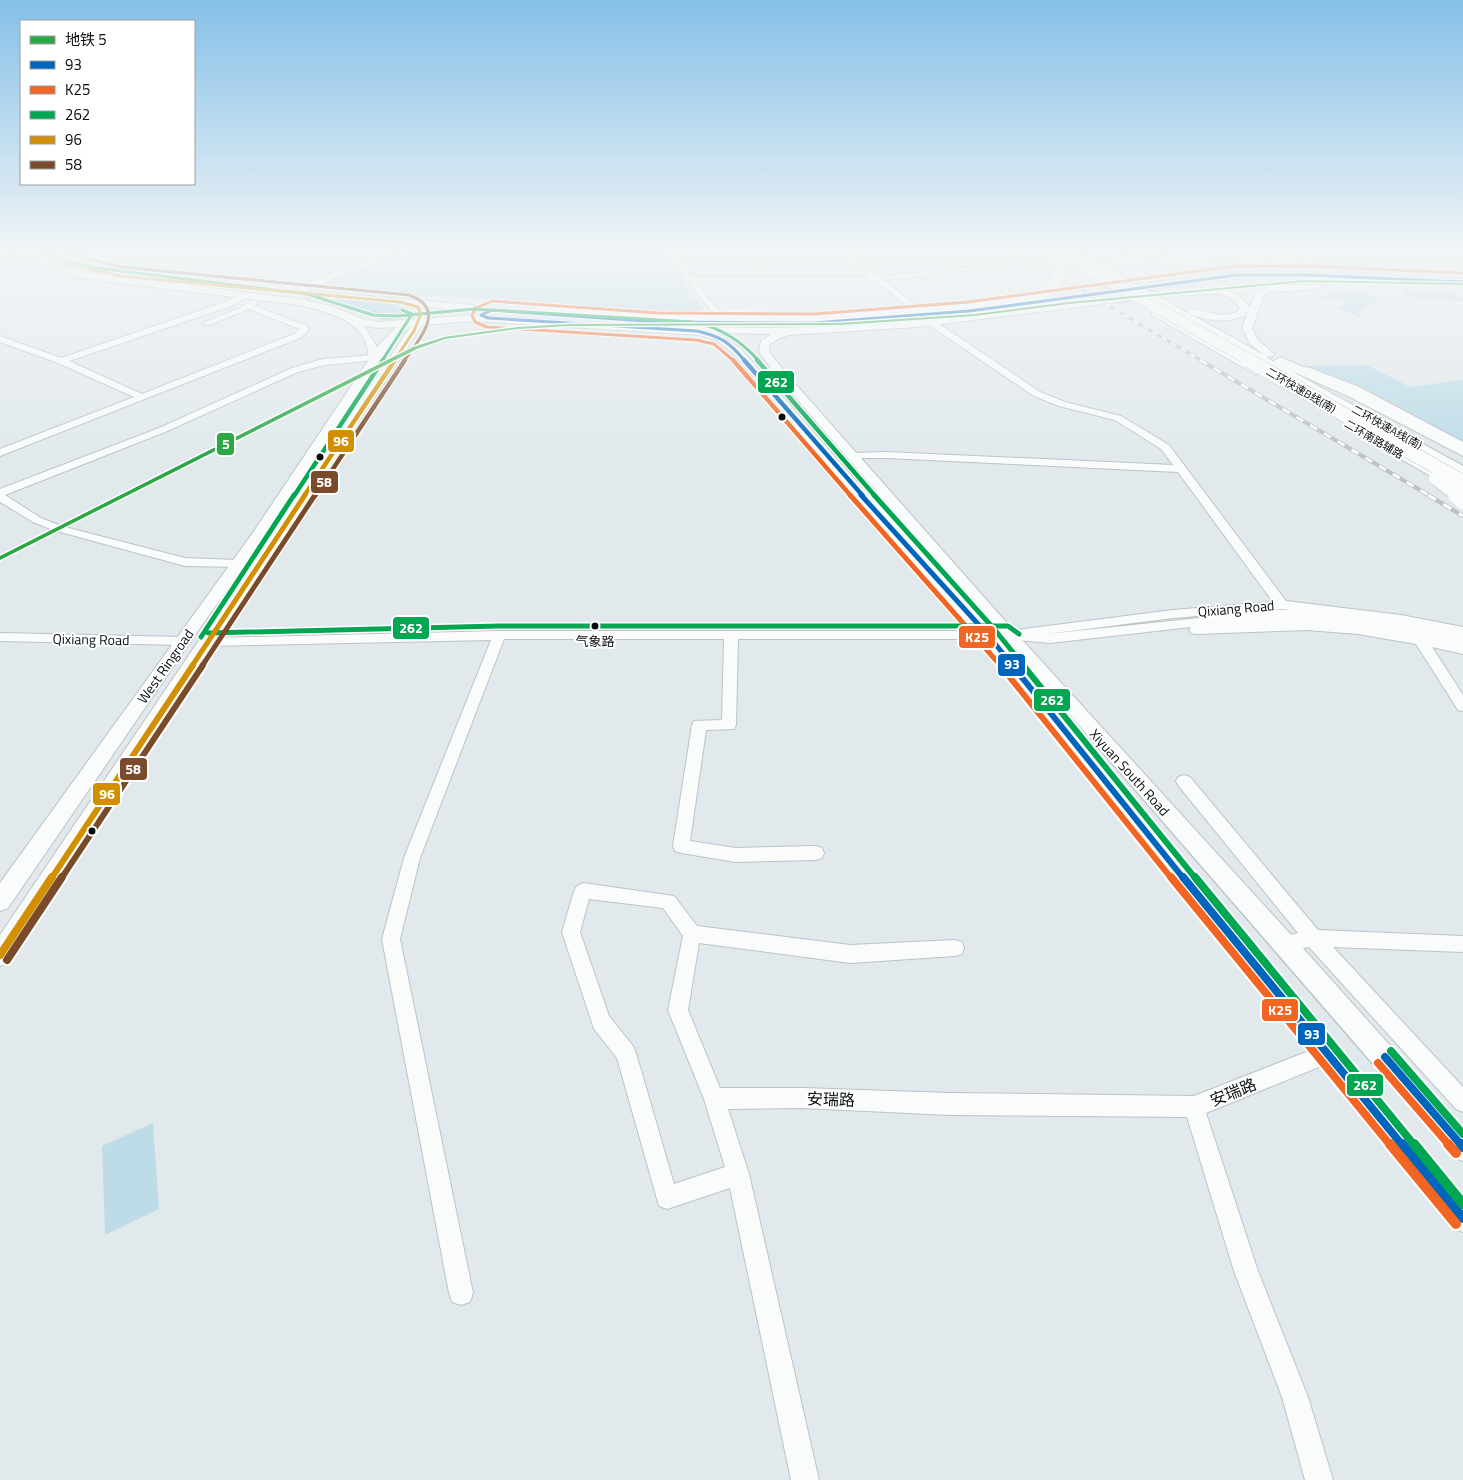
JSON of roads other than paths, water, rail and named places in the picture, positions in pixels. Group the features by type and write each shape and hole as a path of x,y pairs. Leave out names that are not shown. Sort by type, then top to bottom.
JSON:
{"highway":[{"name":"二环快速B线(南)","path":"1182,322 1463,481"},
{"name":"二环快速A线(南)","path":"1198,322 1463,470"},
{"path":"1198,331 1260,374 1429,474 1463,500"},
{"path":"1280,361 1463,460"},
{"path":"1354,401 1463,452"},
{"path":"1209,621 1278,616 1332,618 1382,624 1463,639"}],"main road":[{"path":"355,322 367,336 374,361"},
{"path":"361,322 380,325 405,324"},
{"path":"380,325 398,322"},
{"name":"West Ringroad","path":"0,901 238,564 388,340 408,322"},
{"name":"West Ringroad","path":"0,956 375,388 416,322"},
{"path":"375,388 407,359 424,337 436,328 455,322"},
{"path":"557,322 686,330 817,330 940,322"},
{"name":"West Ringroad","path":"691,322 834,322"},
{"path":"1183,322 1463,481"},
{"path":"1205,322 1354,401"},
{"path":"1210,322 1354,401 1463,470"},
{"path":"1248,322 1247,331 1257,345 1280,361"},
{"name":"Xiyuan South Road","path":"686,330 706,332 718,336 731,345 846,478 998,635 1285,944 1463,1147"},
{"name":"Xiyuan South Road","path":"817,330 783,334 770,338 765,343 766,355 853,456 998,635 1207,907 1463,1218"},
{"path":"744,359 748,356 758,357 770,371 786,380"}],"street":[{"path":"61,361 175,322"},
{"path":"206,324 210,322"},
{"path":"0,453 296,336 306,330 292,322"},
{"name":"二环南路辅路","path":"1169,322 1463,490"},
{"path":"932,323 1036,394 1062,404 1105,413 1133,426 1165,448 1282,605"},
{"path":"0,339 61,361 142,397"},
{"path":"0,495 162,430 295,370 323,362 374,361"},
{"path":"1280,361 1354,388 1463,446"},
{"path":"853,456 887,455 1183,470"},
{"path":"0,495 37,520 58,528 185,562 238,564"},
{"name":"Qixiang Road","path":"998,635 1182,613 1282,605 1384,617 1463,631"},
{"name":"Qixiang Road","path":"208,642 499,635 998,635 1050,639 1209,621"},
{"name":"Qixiang Road","path":"1104,633 1214,630 1280,625 1322,626 1362,630 1463,649"},
{"path":"461,1293 391,939 412,858 499,635"},
{"path":"731,635 729,725 699,725 681,846 736,855 816,852"},
{"name":"Qixiang Road","path":"0,637 182,641"},
{"path":"1421,641 1463,706"},
{"path":"1184,781 1313,938 1463,1102"},
{"path":"738,1174 667,1198 626,1053 601,1022 571,932 583,891 668,901 692,934 678,1010 714,1099 738,1174 805,1480"},
{"path":"692,934 850,954 955,948"},
{"path":"1285,944 1313,938 1463,944"},
{"name":"安瑞路","path":"714,1099 803,1098 950,1104 1194,1107 1329,1053"},
{"path":"1194,1107 1246,1271 1295,1398 1319,1480"}],"railway":[{"path":"1136,322 1202,361"},
{"path":"1200,360 1430,496"},
{"path":"1428,495 1463,516"}],"metro line":[{"name":"5","path":"0,558 415,348 444,338 518,328 569,325 839,324 868,322"}],"place":[{"name":"气象路","path":"595,626"}]}
